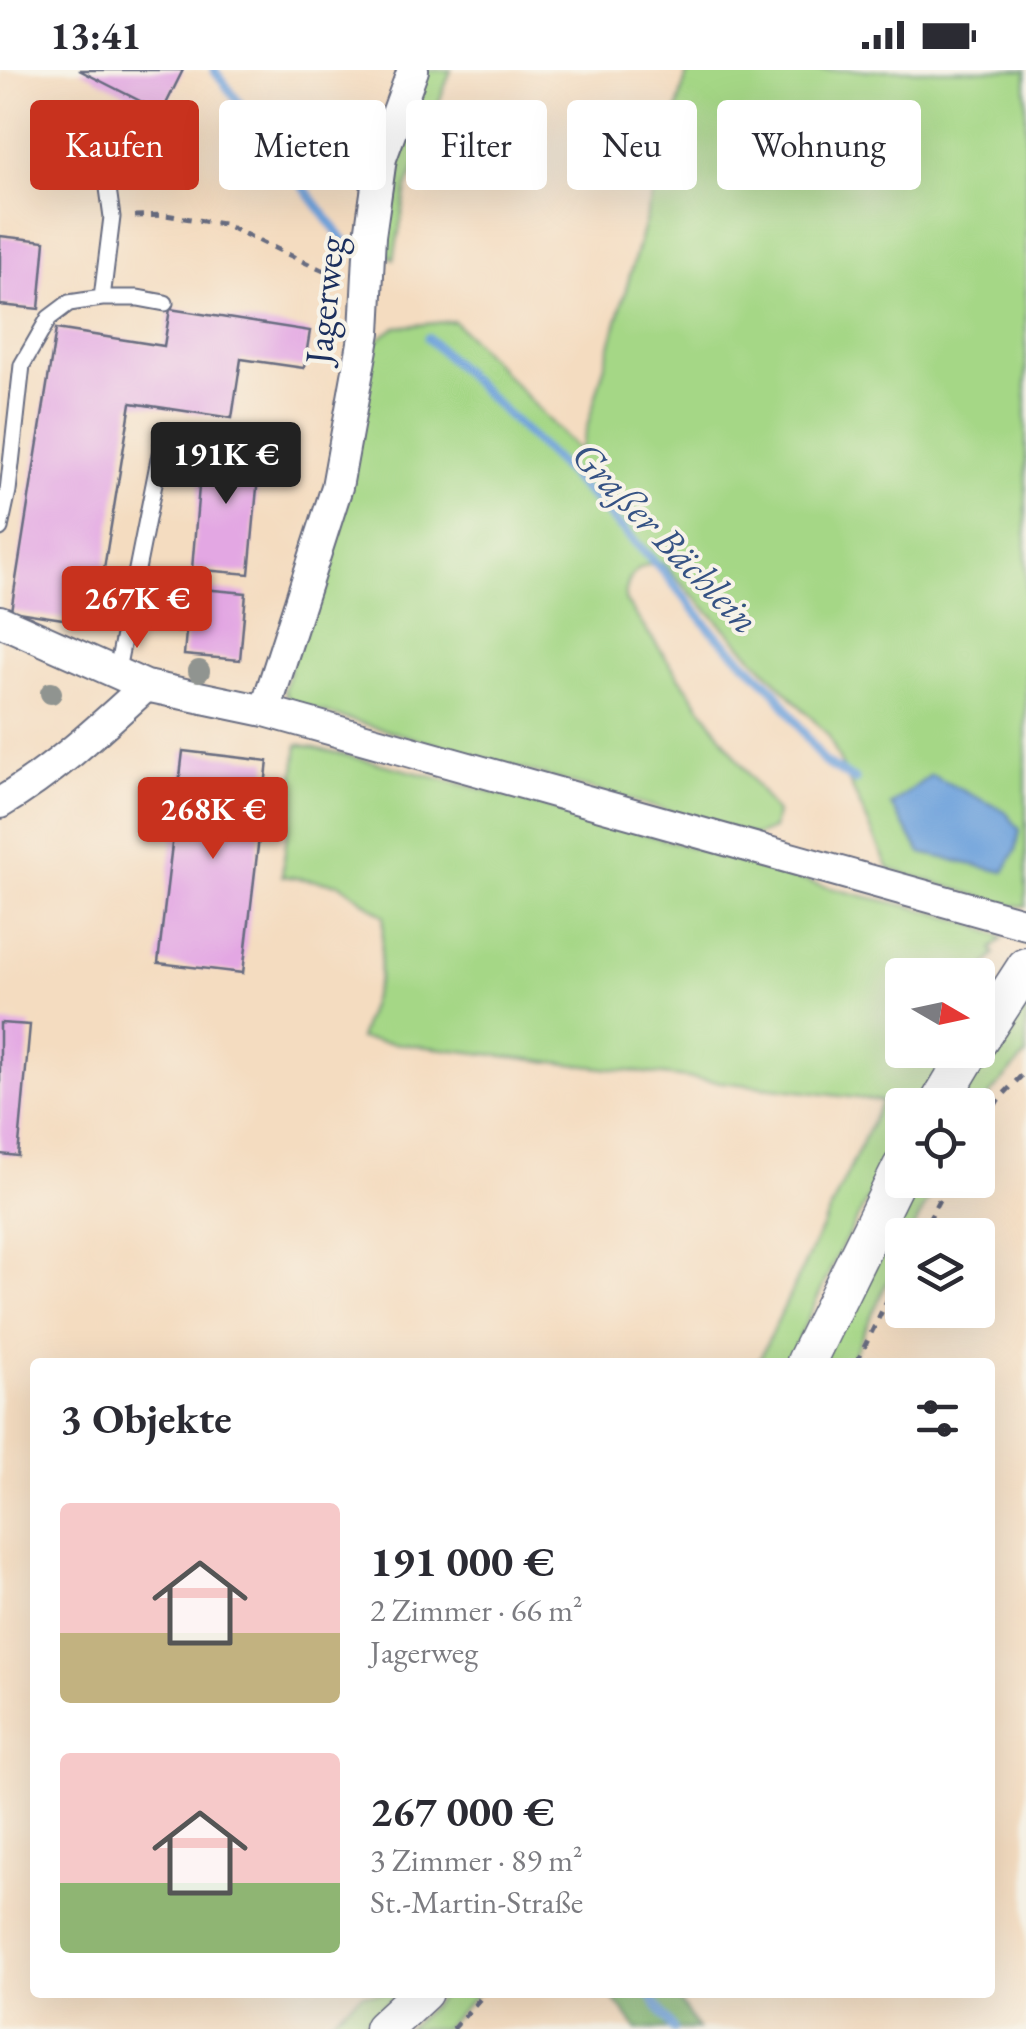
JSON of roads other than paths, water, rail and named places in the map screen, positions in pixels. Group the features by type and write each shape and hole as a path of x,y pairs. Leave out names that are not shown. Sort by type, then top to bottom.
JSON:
{"street":[{"name":"Jagerweg","path":"265,711 337,488 365,332 381,158 413,70"},
{"path":"0,621 146,686 265,711 1026,924"},
{"path":"0,802 32,784 146,686"},
{"path":"995,1015 1026,967"},
{"path":"808,1358 887,1198"},
{"path":"383,2029 417,1998"}],"lane":[{"path":"102,298 112,217 108,190"},
{"path":"0,528 22,365 49,318 68,303 102,298 165,303"},
{"path":"116,675 164,434"}],"water":[{"path":"931,775 1005,811 1020,830 1016,850 1004,872 921,853 891,805"}],"waterway":[{"name":"Graßer Bächlein","path":"214,70 346,243"},
{"name":"Graßer Bächlein","path":"428,338 663,571 711,630 774,690 824,762 855,780"},
{"path":"652,1998 673,2029"}]}
